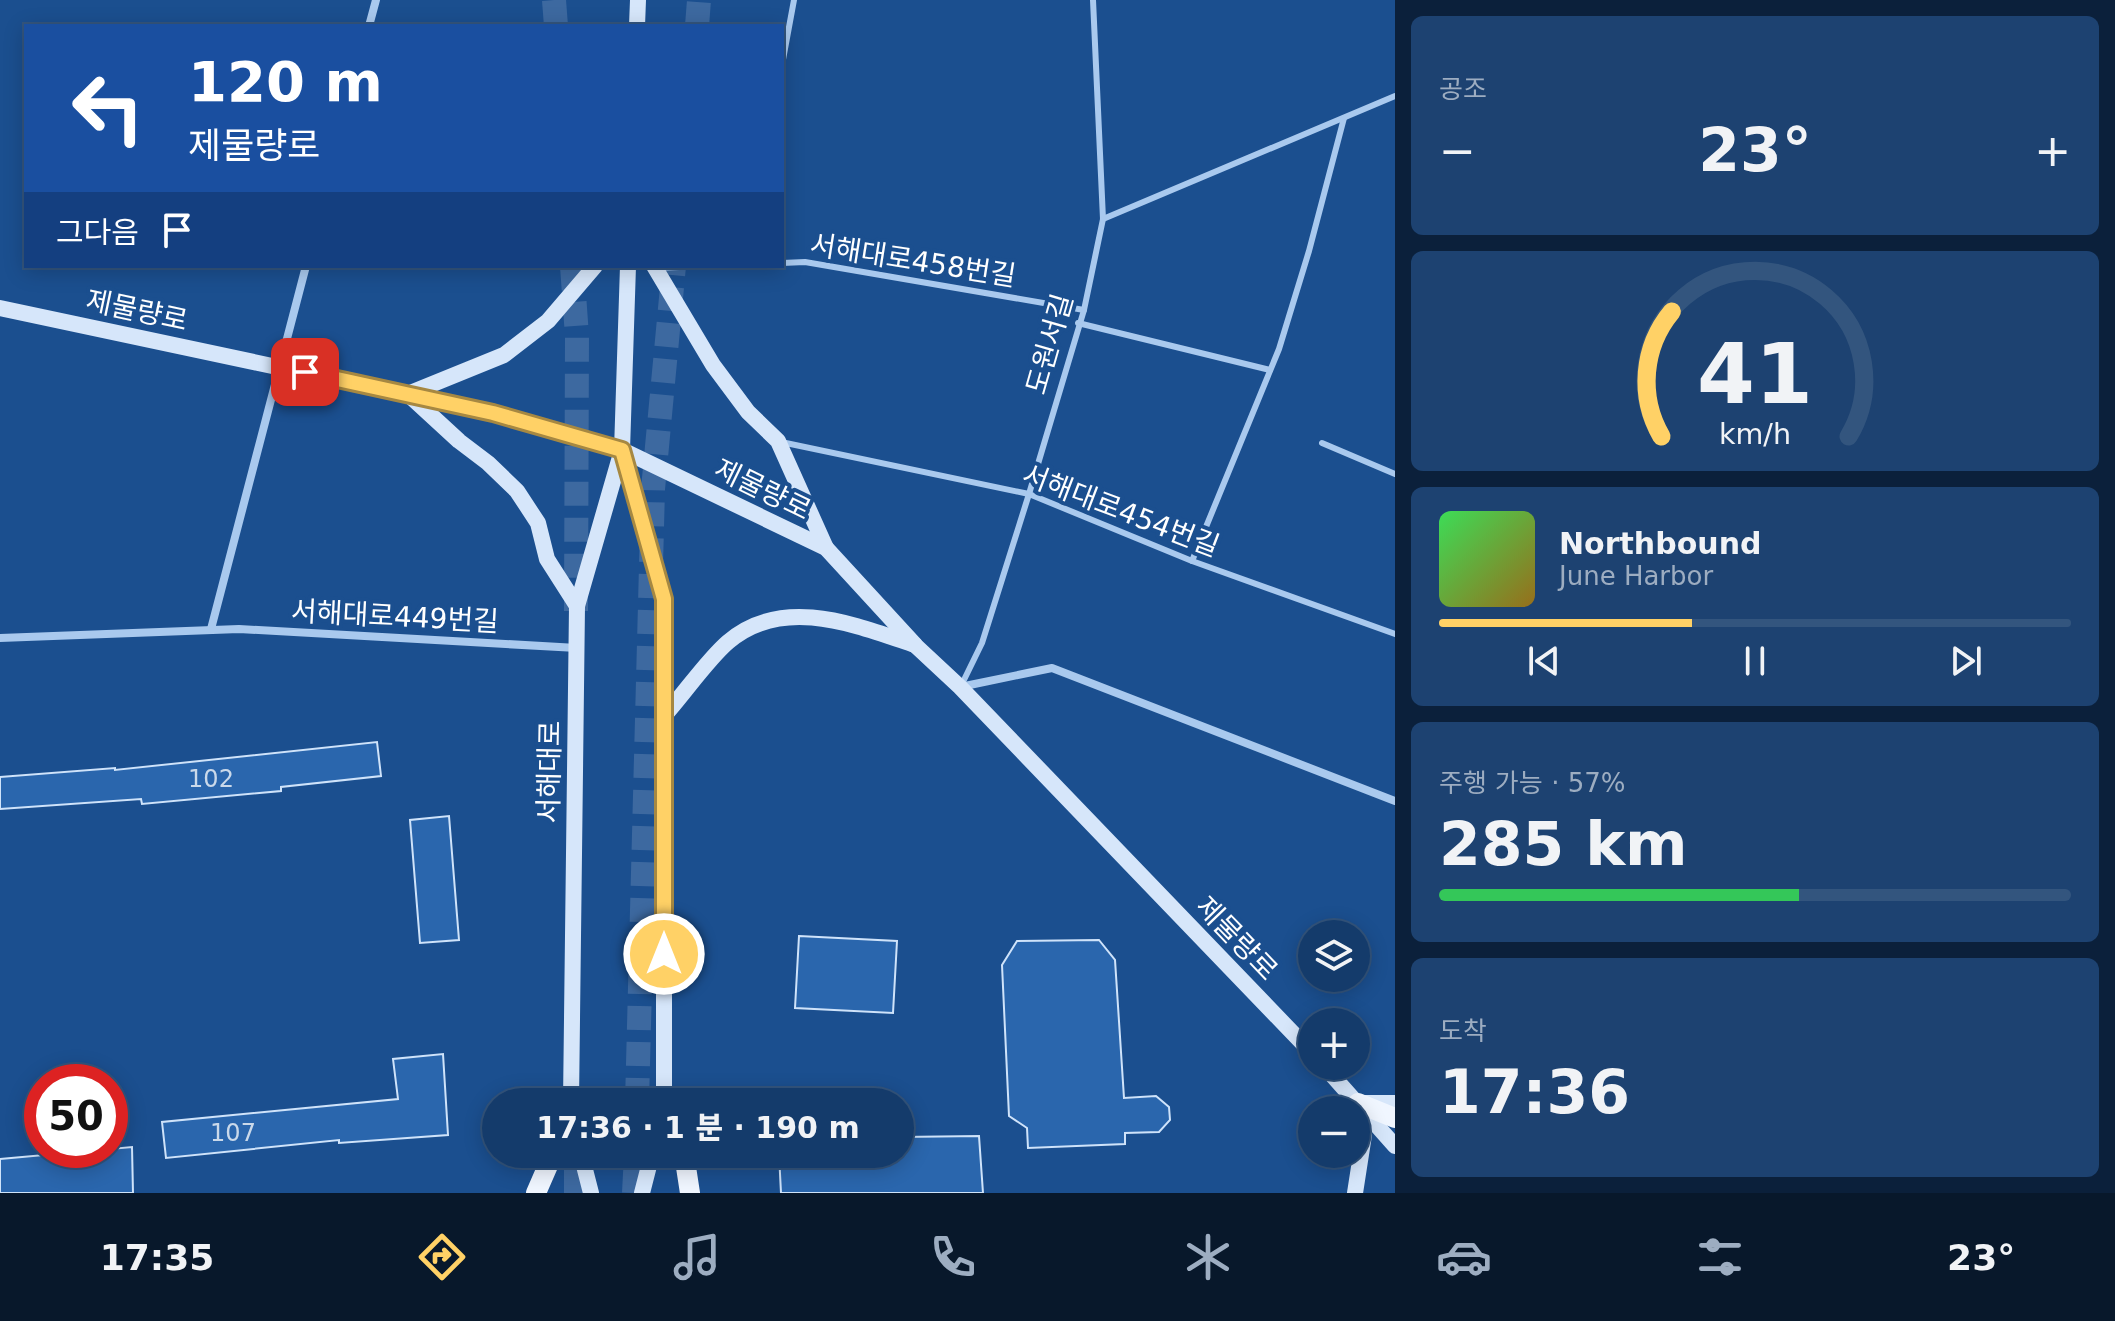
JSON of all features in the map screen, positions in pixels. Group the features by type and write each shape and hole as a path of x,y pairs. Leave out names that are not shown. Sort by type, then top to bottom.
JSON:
{"main road":[{"path":"637,24 638,0"},
{"path":"577,606 547,559 538,523 517,491 408,394 504,355 548,321 593,268"},
{"name":"서해대로","path":"571,1088 577,606 622,450 628,268"},
{"path":"655,268 713,365 748,412 778,441 826,548"},
{"name":"제물량로","path":"0,308 493,413 622,450 826,548 916,646 960,687 1298,1038"},
{"name":"서해대로","path":"622,450 664,599 664,1088"},
{"path":"664,716 728,642 759,621 795,615 855,625 916,646"},
{"path":"1337,1080 1352,1096"},
{"path":"1370,1103 1395,1103"},
{"path":"1370,1108 1395,1118"},
{"path":"1370,1117 1395,1146"},
{"path":"536,1193 547,1168"},
{"path":"585,1168 591,1193"},
{"path":"642,1193 648,1168"},
{"path":"686,1168 690,1193"},
{"path":"1355,1193 1359,1168"}],"street":[{"path":"370,24 376,0"},
{"path":"211,629 305,268"},
{"name":"서해대로449번길","path":"0,638 211,629 577,648"},
{"path":"960,687 1052,668 1395,801"}],"lane":[{"path":"784,54 794,0"},
{"name":"도원서길","path":"960,687 982,643 1029,494 1084,310 1103,219 1093,0"},
{"path":"1103,219 1395,96"},
{"path":"1192,561 1270,370 1309,251 1344,118"},
{"name":"서해대로458번길","path":"784,263 805,262 1084,310"},
{"path":"1078,323 1270,370"},
{"name":"서해대로454번길","path":"778,441 1029,494 1192,561 1395,634"},
{"path":"1322,443 1395,474"}],"building":[{"path":"377,742 381,776 281,787 281,791 142,804 141,799 0,809 0,777 115,770"},
{"path":"449,816 459,940 420,943 410,820"},
{"path":"799,936 897,941 893,1013 795,1008"},
{"path":"1099,940 1115,960 1124,1098 1156,1096 1169,1107 1170,1120 1159,1132 1125,1133 1125,1144 1028,1148 1027,1128 1009,1116 1002,965 1017,941"},
{"path":"443,1054 448,1135 339,1143 339,1140 166,1158 162,1122 398,1099 393,1059"},
{"path":"979,1136 983,1193 781,1193 780,1168 914,1168 914,1137"},
{"path":"128,1147 132,1147 133,1193 0,1193 0,1159 24,1157 24,1168 128,1168"}],"tunnel":[{"path":"554,0 556,24"},
{"path":"697,24 699,0"},
{"path":"572,268 577,336 576,611"},
{"path":"637,1088 653,489 674,268"},
{"path":"576,1168 576,1193"},
{"path":"634,1193 635,1168"}],"route":[{"path":"305,372 493,413 622,450 664,599 664,954"}]}
